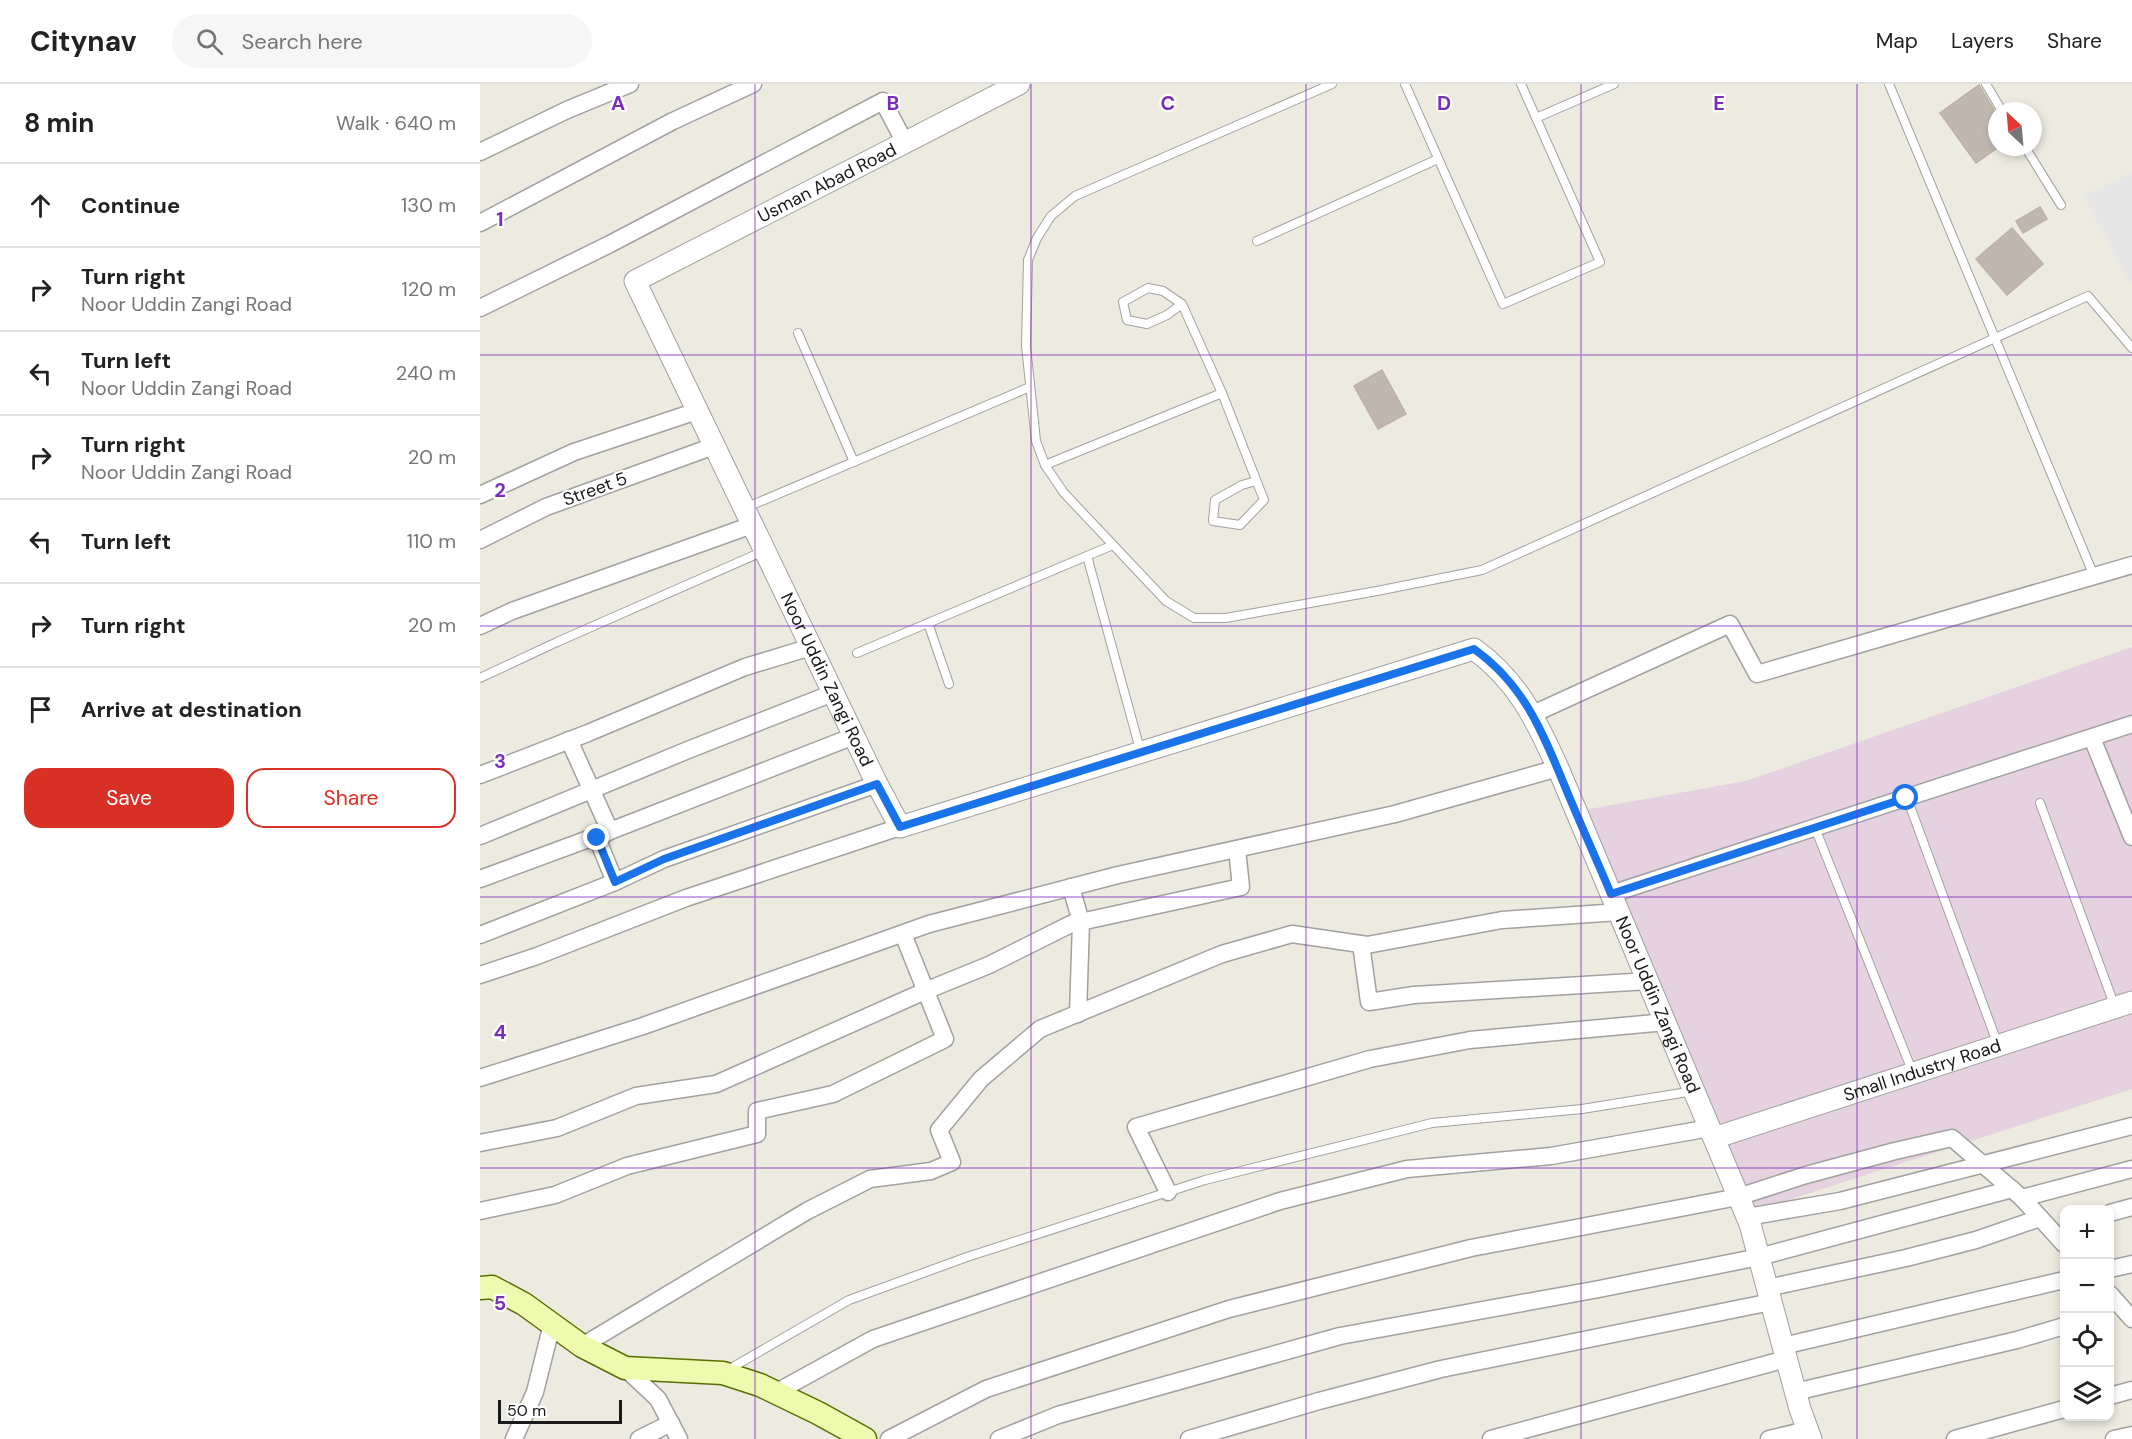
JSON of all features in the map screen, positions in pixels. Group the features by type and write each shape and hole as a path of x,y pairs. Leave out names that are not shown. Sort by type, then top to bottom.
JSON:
{"main road":[{"path":"480,1288 492,1287 524,1304 582,1346 625,1368 723,1373 775,1393 865,1439"}],"street":[{"path":"480,152 567,110 630,84"},
{"path":"480,223 663,127 753,84"},
{"name":"Usman Abad Road","path":"635,281 1018,84"},
{"path":"480,308 610,244 883,101 905,142"},
{"name":"Noor Uddin Zangi Road","path":"635,281 877,784 900,827 1474,649 1495,664 1533,714 1558,768 1747,1217 1809,1435"},
{"path":"480,495 574,452 697,411"},
{"name":"Street 5","path":"480,540 546,507 714,446"},
{"path":"480,626 512,611 748,517"},
{"path":"1533,714 1730,624 1757,674 2132,566"},
{"path":"480,775 745,667 811,647"},
{"path":"480,836 833,693"},
{"path":"582,1346 807,1211 870,1179 931,1171 952,1162 939,1130 981,1079 1040,1029 1222,954 1292,934 1367,945 1502,920 1615,903 1815,828 2132,724"},
{"path":"480,879 610,831 854,735"},
{"path":"2092,738 2132,837"},
{"path":"568,741 610,831"},
{"path":"480,1078 643,1026 929,924 1118,874 1395,814 1558,768"},
{"path":"480,935 615,882 664,859 877,784"},
{"path":"480,975 537,956 686,898 900,827"},
{"path":"610,831 597,838 615,882"},
{"path":"480,1143 557,1128 636,1096 716,1084 989,965 1071,924 1241,887 1237,849"},
{"path":"1071,887 1081,922 1077,1014"},
{"path":"480,1211 555,1195 627,1166 758,1134 757,1110 833,1094 945,1039 903,933"},
{"path":"1361,944 1369,1002 1414,995 1649,981"},
{"name":"Small Industry Road","path":"1712,1133 1913,1073 2123,1005"},
{"path":"1168,1192 1136,1127 1370,1059 1470,1040 1666,1022"},
{"path":"1747,1217 1840,1201 2132,1126"},
{"path":"775,1393 873,1339 1280,1201 1407,1168 1551,1156 1712,1133"},
{"path":"889,1439 986,1389 1229,1309 1472,1248 1738,1197 1806,1175 1952,1138 2051,1223 2060,1238"},
{"path":"999,1439 1058,1415 1340,1336 1599,1289 1759,1257 2017,1193 2132,1169"},
{"path":"2114,1212 2132,1207"},
{"path":"1189,1439 1319,1401 1441,1369 1769,1295 1976,1240 2051,1223"},
{"path":"2114,1268 2132,1264"},
{"path":"1491,1439 1785,1352 2060,1281"},
{"path":"2114,1300 2124,1311"},
{"path":"514,1439 535,1392 552,1324"},
{"path":"1795,1392 2017,1340 2060,1327"},
{"path":"625,1368 658,1399 679,1439"},
{"path":"2114,1395 2132,1390"},
{"path":"1955,1439 2060,1410"},
{"path":"639,1439 671,1423"},
{"path":"1769,1439 1809,1435"},
{"path":"2114,1439 2132,1435"}],"lane":[{"path":"1332,84 1075,196 1051,216 1037,238 1028,260 1026,346 1036,441 1045,465 1064,493 1166,601 1194,618 1226,618 1482,570 2088,296 2132,348"},
{"path":"1405,84 1503,304 1600,262 1521,84"},
{"path":"1536,118 1614,84"},
{"path":"1888,84 2094,576"},
{"path":"1986,84 1997,102"},
{"path":"2031,156 2061,205"},
{"path":"1257,241 1438,159"},
{"path":"1182,304 1167,315 1147,324 1127,320 1122,302 1148,288 1163,291 1182,304 1222,393 1264,500 1240,525 1213,521 1215,500 1242,485 1256,481"},
{"path":"798,333 854,462"},
{"path":"748,517 854,462 1030,387"},
{"path":"1045,465 1222,393"},
{"path":"857,653 1113,545"},
{"path":"480,678 765,551"},
{"path":"1087,556 1141,753"},
{"path":"928,623 949,684"},
{"path":"1906,798 1999,1045"},
{"path":"2040,803 2123,1005"},
{"path":"1815,828 1913,1073"},
{"path":"723,1373 849,1300 967,1257 1205,1180 1432,1123 1582,1109 1694,1090"}],"shaded area":[{"path":"2132,173 2132,281 2129,282 2084,196"},
{"path":"2132,647 2132,1089 1751,1212 1584,810 1746,781"}],"building":[{"path":"1979,85 1989,102 1988,154 1976,163 1940,113"},
{"path":"2040,207 2047,219 2023,233 2016,221"},
{"path":"2012,228 2043,264 2007,295 1976,259"},
{"path":"1382,370 1406,414 1378,429 1354,386"}],"route":[{"path":"597,838 615,882 664,859 877,784 900,827 1474,649 1495,664 1533,714 1611,894 1906,798"}]}
